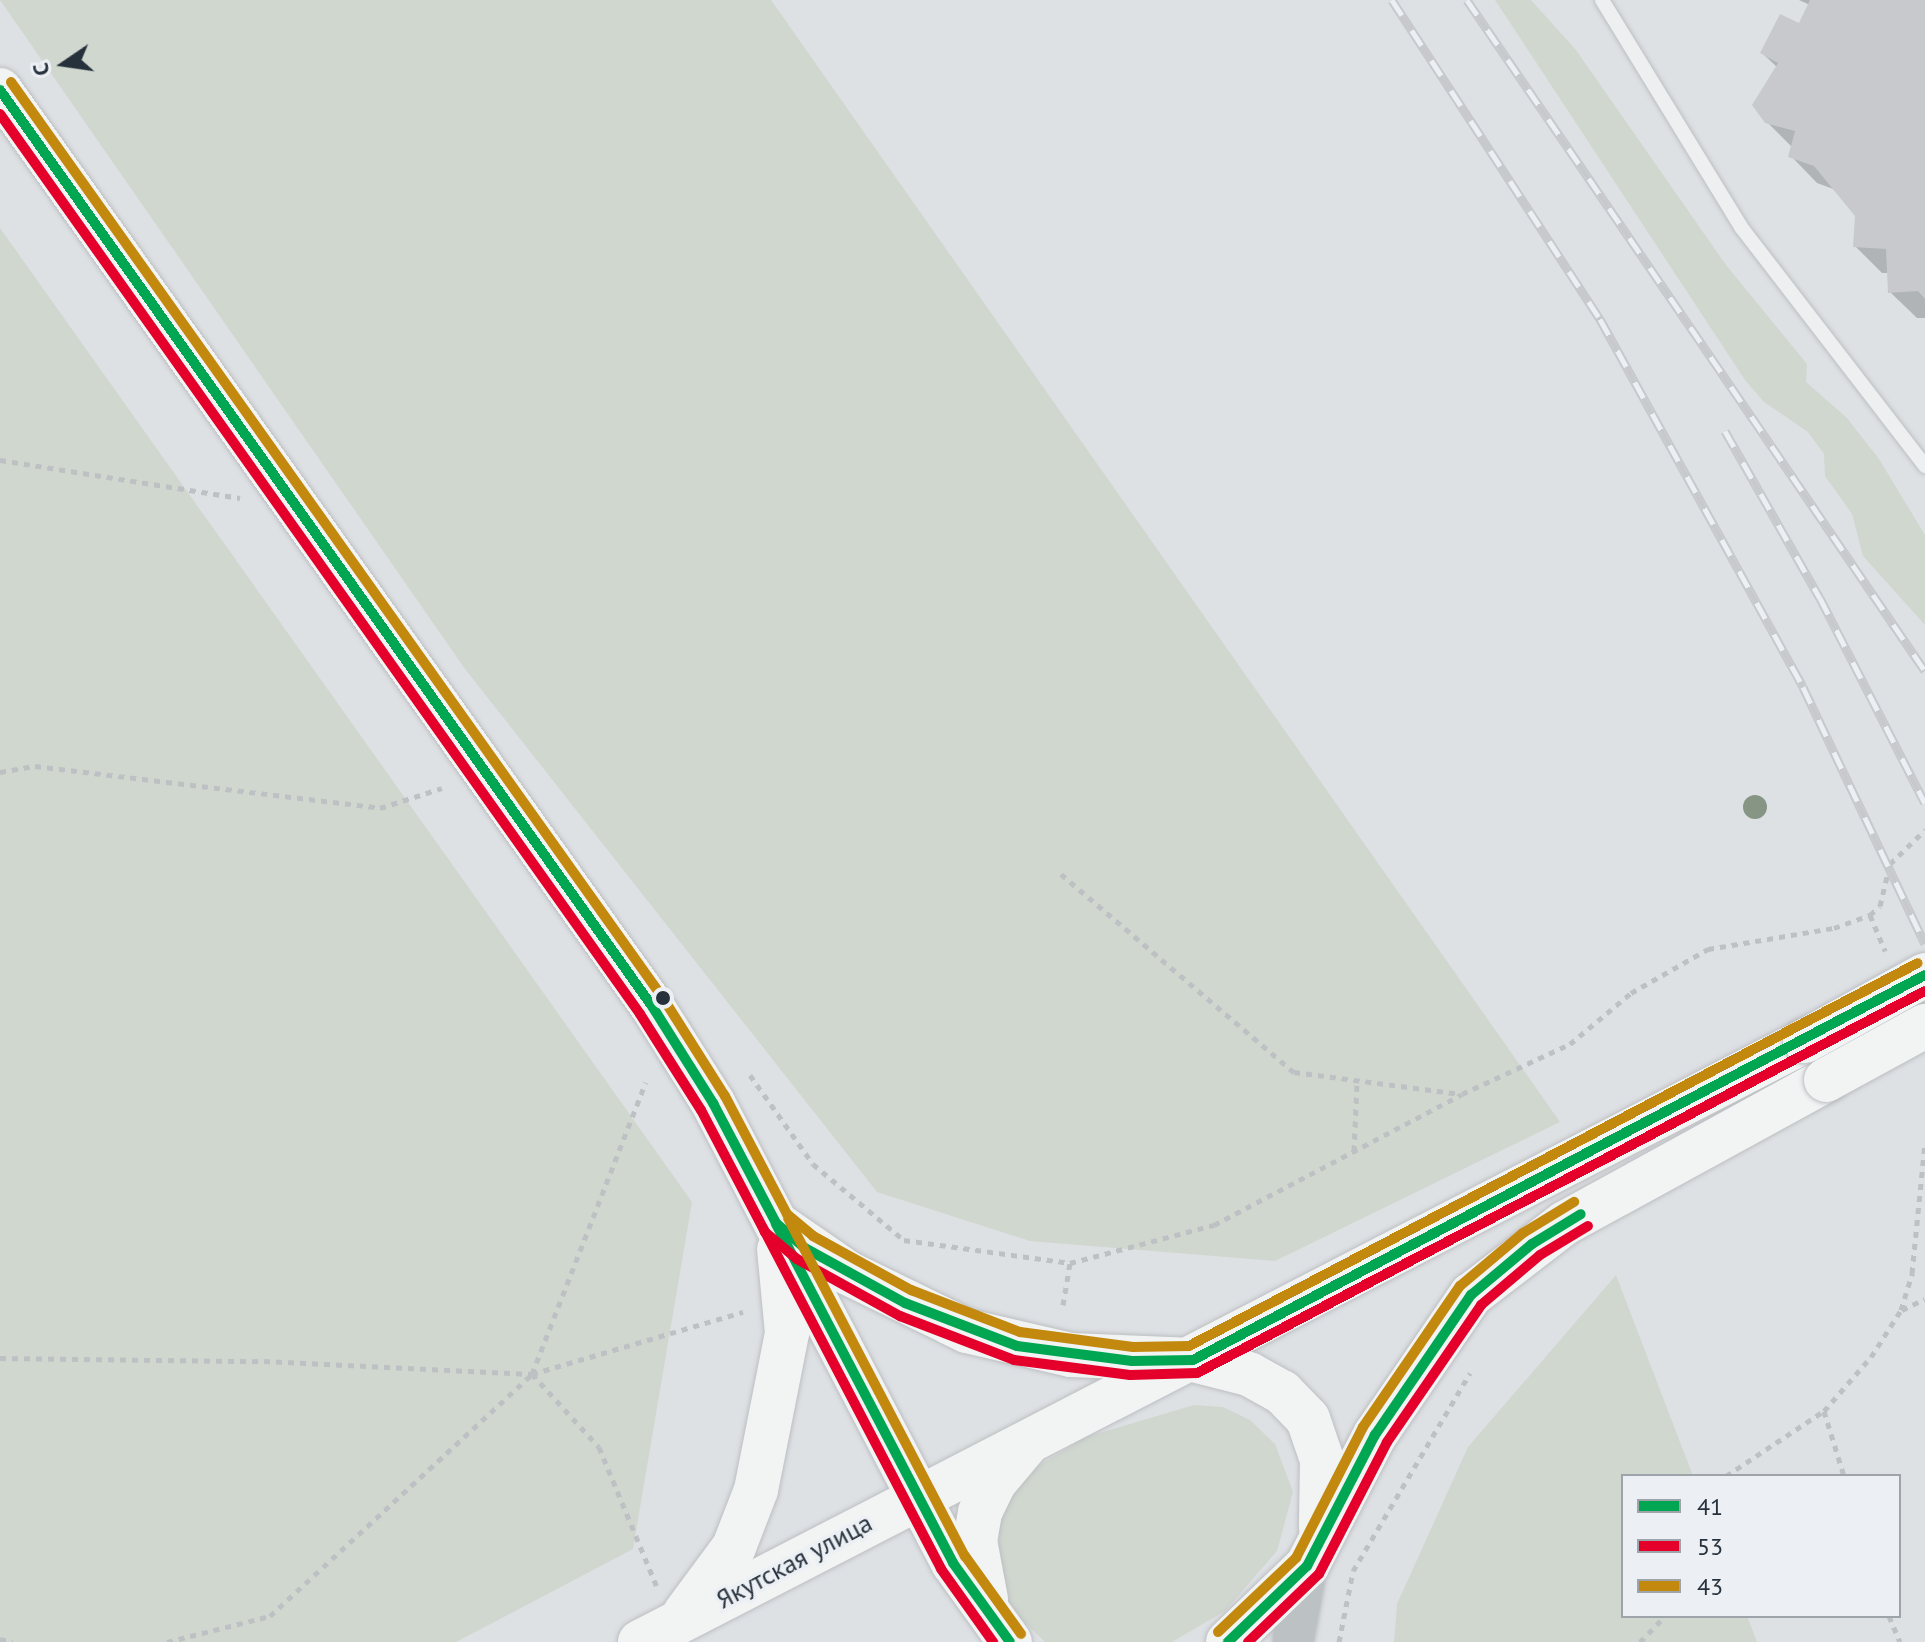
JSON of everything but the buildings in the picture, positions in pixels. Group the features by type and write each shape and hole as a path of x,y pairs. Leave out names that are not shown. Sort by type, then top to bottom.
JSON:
{"main road":[{"path":"0,90 652,1006 713,1103 916,1496 1002,1633"},
{"name":"Якутская улица","path":"640,1642 669,1606 916,1496 1193,1360 1805,1041 1925,975"},
{"path":"1228,1642 1313,1553 1375,1435 1424,1357 1471,1295 1497,1270 1600,1203 1925,1026"},
{"path":"776,1223 848,1273 967,1331 1071,1355 1193,1360 1249,1374 1282,1392 1308,1419 1322,1460 1325,1502 1293,1642"},
{"path":"669,1606 734,1547 767,1449 787,1333 776,1223"},
{"path":"1002,1633 978,1575 980,1512 994,1483 1033,1436"}],"lane":[{"path":"1602,0 1741,227 1925,466"}],"path":[{"path":"0,460 243,499"},
{"path":"0,772 35,766 380,808 442,788"},
{"path":"750,1075 813,1164 904,1240 1070,1263 1214,1225 1462,1094 1570,1044 1631,993 1708,949 1834,928 1870,915 1880,906 1890,864 1925,830"},
{"path":"1061,874 1294,1072 1462,1094"},
{"path":"1354,1151 1357,1081"},
{"path":"167,1642 270,1616 532,1374 646,1082"},
{"path":"1729,1474 1824,1411 1871,1357 1901,1310 1912,1273 1925,1143"},
{"path":"1063,1305 1070,1263"},
{"path":"1901,1310 1925,1299"},
{"path":"0,1358 264,1361 532,1374 743,1312"},
{"path":"1339,1642 1353,1571 1473,1368"},
{"path":"532,1374 599,1447 669,1606"},
{"path":"1824,1411 1843,1474"},
{"path":"1640,1642 1663,1618"},
{"path":"1890,1618 1900,1642"},
{"path":"0,1639 13,1642"}],"shaded area":[{"path":"0,0 771,0 1560,1122 1275,1261 1030,1241 877,1192 465,669"},
{"path":"1495,0 1531,0 1576,50 1726,265 1807,364 1806,382 1847,418 1879,459 1925,535 1925,625 1863,556 1852,514 1825,476 1824,454 1808,432 1764,402 1745,380"},
{"path":"0,228 692,1202 633,1549 456,1642 0,1642"},
{"path":"1616,1275 1692,1474 1621,1474 1621,1618 1748,1618 1757,1642 1394,1642 1397,1604 1468,1447"},
{"path":"1194,1405 1223,1407 1250,1420 1275,1444 1293,1492 1277,1551 1225,1611 1172,1642 1045,1642 1010,1608 999,1587 999,1519 1012,1494 1028,1472 1086,1437"}],"railway":[{"path":"1392,0 1600,319 1803,687 1925,944"},
{"path":"1467,0 1925,671"},
{"path":"1725,431 1820,598 1925,803"}],"transit line":[{"name":"43","path":"11,82 663,998 725,1096 787,1214 813,1236 911,1290 1020,1332 1133,1347 1189,1346 1918,963"},
{"name":"41","path":"0,90 652,1006 713,1103 776,1223 805,1248 905,1303 1017,1346 1132,1361 1193,1360 1925,975"},
{"name":"53","path":"0,114 640,1014 701,1110 765,1232 797,1259 900,1316 1014,1360 1130,1375 1197,1373 1925,991"},
{"name":"43","path":"1218,1632 1296,1558 1363,1427 1460,1286 1523,1233 1574,1202"},
{"name":"41","path":"1228,1642 1307,1566 1375,1435 1471,1295 1532,1244 1581,1214"},
{"name":"43","path":"788,1218 965,1556 1021,1634"},
{"name":"41","path":"776,1224 953,1563 1010,1642"},
{"name":"53","path":"1248,1642 1319,1574 1387,1442 1481,1305 1540,1255 1588,1226"},
{"name":"53","path":"764,1230 941,1569 993,1642"}]}
